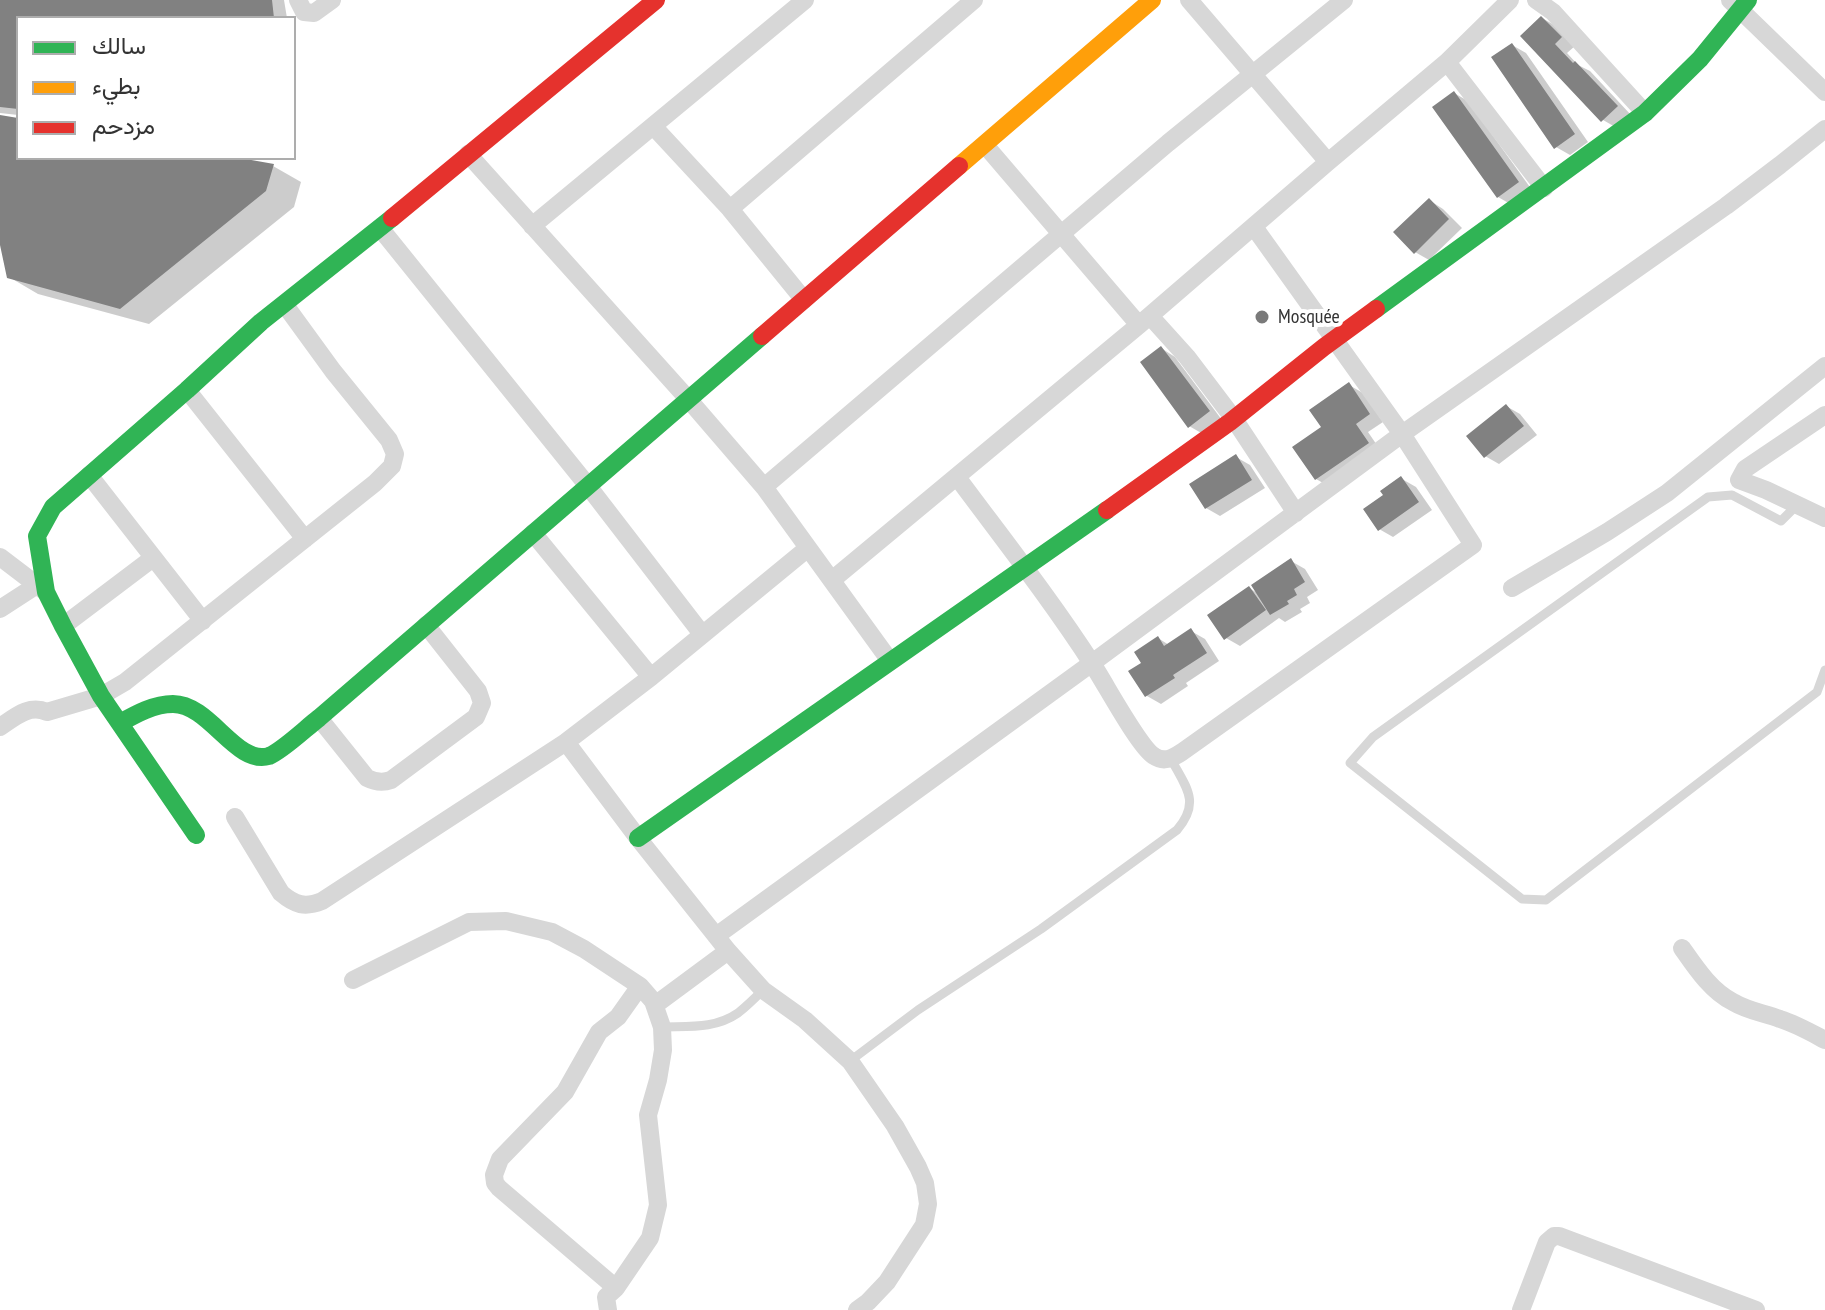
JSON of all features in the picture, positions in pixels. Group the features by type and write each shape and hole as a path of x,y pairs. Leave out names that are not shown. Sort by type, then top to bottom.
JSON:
{"street":[{"path":"298,0 304,12 314,13 332,0"},
{"path":"41,588 37,536 53,507 261,322 656,0"},
{"path":"532,226 805,0"},
{"path":"730,209 974,0"},
{"path":"120,723 163,704 186,705 204,714 243,751 255,756 268,756 319,718 1152,0"},
{"path":"1189,0 1328,162"},
{"path":"764,487 1061,234 1344,0"},
{"path":"832,580 1447,62 1510,0"},
{"path":"1536,0 1553,12 1645,113"},
{"path":"638,838 1234,419 1335,339 1645,113 1672,90 1700,59 1739,4 1825,92"},
{"path":"1447,62 1544,188"},
{"path":"653,126 730,209 804,300"},
{"path":"716,936 1402,434 1726,206 1825,129"},
{"path":"985,145 1061,234 1144,320 1187,357 1234,419 1296,513"},
{"path":"468,154 764,487 890,661"},
{"path":"957,477 1026,568 1092,663 1142,743 1152,756 1163,759 1171,759 1473,545 1402,434 1254,227"},
{"path":"380,228 588,486 702,634"},
{"path":"0,727 29,709 38,708 47,712 101,696 125,682 375,483 392,466 395,454 389,440 285,305"},
{"path":"1512,588 1667,493 1825,366"},
{"path":"187,390 305,539"},
{"path":"1825,415 1745,469 1739,480 1825,518"},
{"path":"89,475 203,621"},
{"path":"533,533 651,677"},
{"path":"235,817 281,893 299,905 315,904 566,742 651,677 808,548"},
{"path":"0,557 41,588 101,696 196,835"},
{"path":"63,626 153,558"},
{"path":"0,609 41,588"},
{"path":"319,718 367,778 374,782 386,782 476,717 482,703 478,691 426,625"},
{"path":"566,742 728,951 763,990 805,1020 850,1061 895,1126 918,1167 925,1183 928,1204 924,1225 887,1282 857,1310"},
{"path":"353,980 469,922 506,921 552,932 584,949 640,986 655,1005 662,1027 663,1050 648,1115 658,1205 650,1238 616,1288 606,1297 608,1310"},
{"path":"1682,948 1705,978 1730,1001 1750,1011 1781,1019 1825,1040"},
{"path":"655,1005 728,951"},
{"path":"616,1288 499,1188 494,1175 500,1159 565,1092 599,1032 618,1017 640,986"},
{"path":"1521,1310 1547,1242 1554,1236 1751,1309"}],"lane":[{"path":"1797,505 1781,521 1732,495 1708,497 1373,737 1350,763 1522,899 1546,900 1817,692 1825,670"},
{"path":"850,1061 918,1010 1041,929 1177,830 1191,806 1189,794 1171,759"},
{"path":"662,1027 706,1026 719,1022 738,1013 763,990"}],"building":[{"path":"0,0 272,0 274,16 16,16 16,109 0,107"},
{"path":"1541,16 1562,37 1555,44 1618,106 1601,122 1520,36"},
{"path":"1512,43 1575,134 1554,149 1491,57"},
{"path":"1454,91 1519,182 1497,198 1432,107"},
{"path":"0,115 16,118 16,160 251,160 274,164 266,191 120,309 7,278 0,245"},
{"path":"1429,198 1449,219 1414,254 1393,232"},
{"path":"1161,346 1210,411 1188,428 1140,362"},
{"path":"1349,382 1370,414 1356,424 1369,443 1315,480 1292,447 1321,427 1309,410"},
{"path":"1506,404 1524,426 1484,458 1466,436"},
{"path":"1236,454 1252,480 1205,509 1189,484"},
{"path":"1401,476 1419,502 1378,531 1363,509 1383,495 1380,491"},
{"path":"1291,558 1305,582 1294,589 1297,595 1287,601 1289,604 1270,615 1251,585"},
{"path":"1249,586 1266,610 1224,640 1207,615"},
{"path":"1191,628 1207,653 1145,697 1128,671 1141,663 1134,652 1158,636 1164,646"}],"traffic: fast":[{"path":"1376,309 1645,113 1700,59 1748,0"},
{"path":"196,835 101,696 63,626 46,592 37,536 53,507 261,322 392,218"},
{"path":"120,723 152,708 173,704 199,714 245,752 257,757 274,753 319,718 762,336"},
{"path":"638,838 1107,510"}],"traffic: slow":[{"path":"959,166 1152,0"}],"traffic: jam":[{"path":"392,218 656,0"},
{"path":"762,336 959,166"},
{"path":"1107,510 1230,422 1376,309"}],"place":[{"name":"Mosquée","path":"1262,317"}]}
